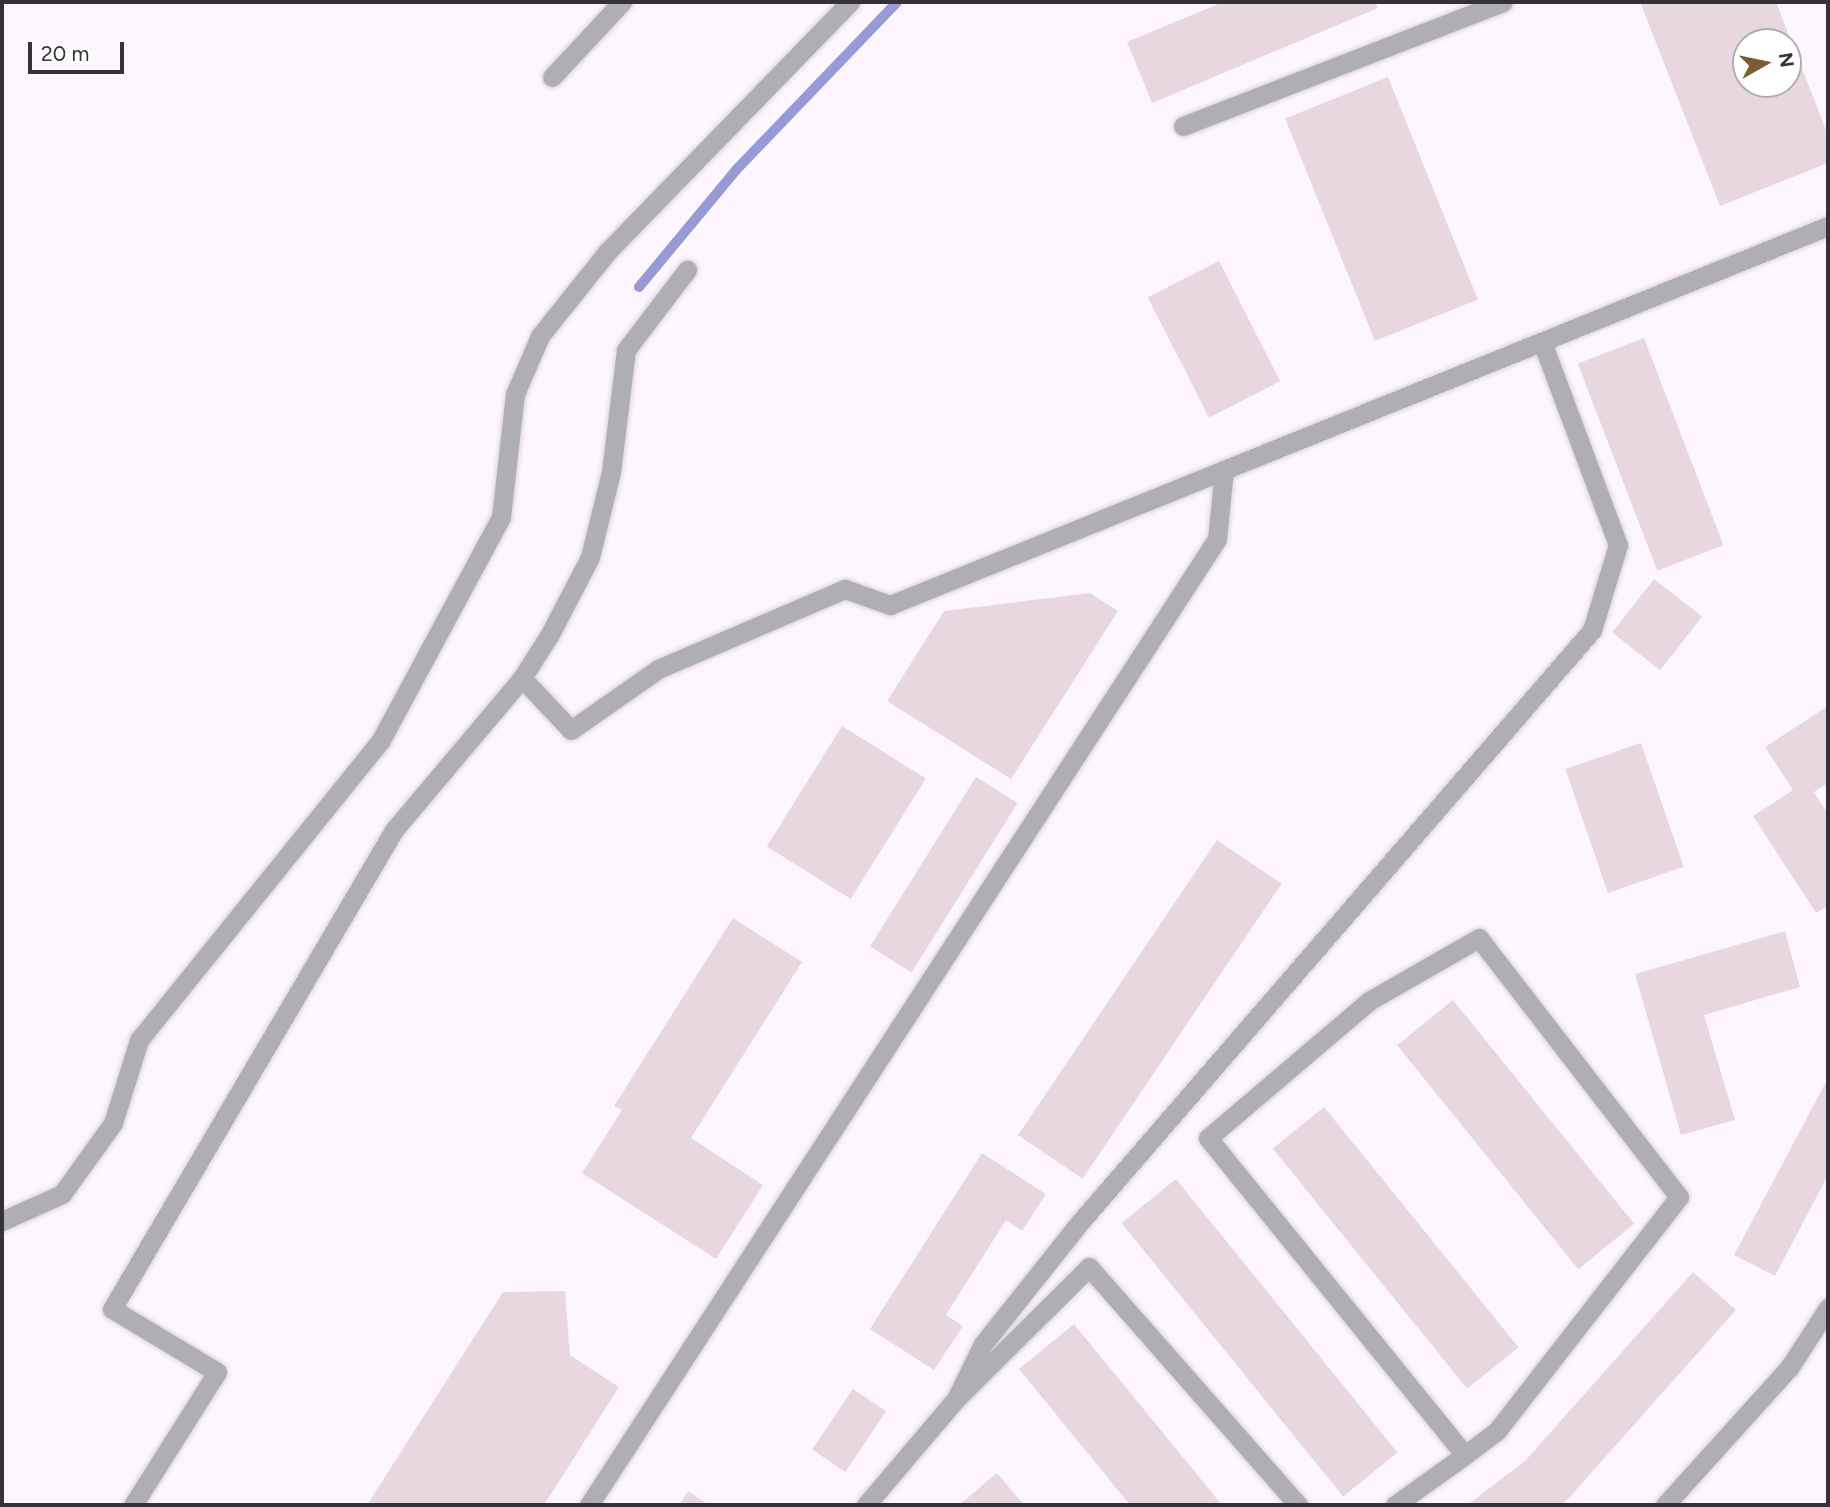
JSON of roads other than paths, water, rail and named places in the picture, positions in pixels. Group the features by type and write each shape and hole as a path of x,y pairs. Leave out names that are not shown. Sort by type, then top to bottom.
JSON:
{"street":[{"path":"552,76 622,2"},
{"path":"2,1220 62,1194 113,1123 139,1040 381,740 501,517 515,394 540,336 607,252 850,2"},
{"path":"1183,126 1503,2"},
{"path":"522,678 571,730 658,669 845,589 890,605 1828,226"},
{"path":"133,1505 217,1372 112,1309 394,830 522,678 590,557 611,472 626,350 687,270"},
{"path":"956,1399 983,1344 1081,1221 1592,630 1618,545 1542,342"},
{"path":"589,1505 1217,539 1224,470"},
{"path":"1395,1505 1465,1455 1496,1432 1679,1197 1479,939 1369,1001 1208,1138 1465,1455"},
{"path":"866,1505 956,1399 1089,1267 1298,1505"},
{"path":"1665,1505 1789,1368 1828,1308"}],"waterway":[{"path":"639,287 737,169 897,2"}]}
